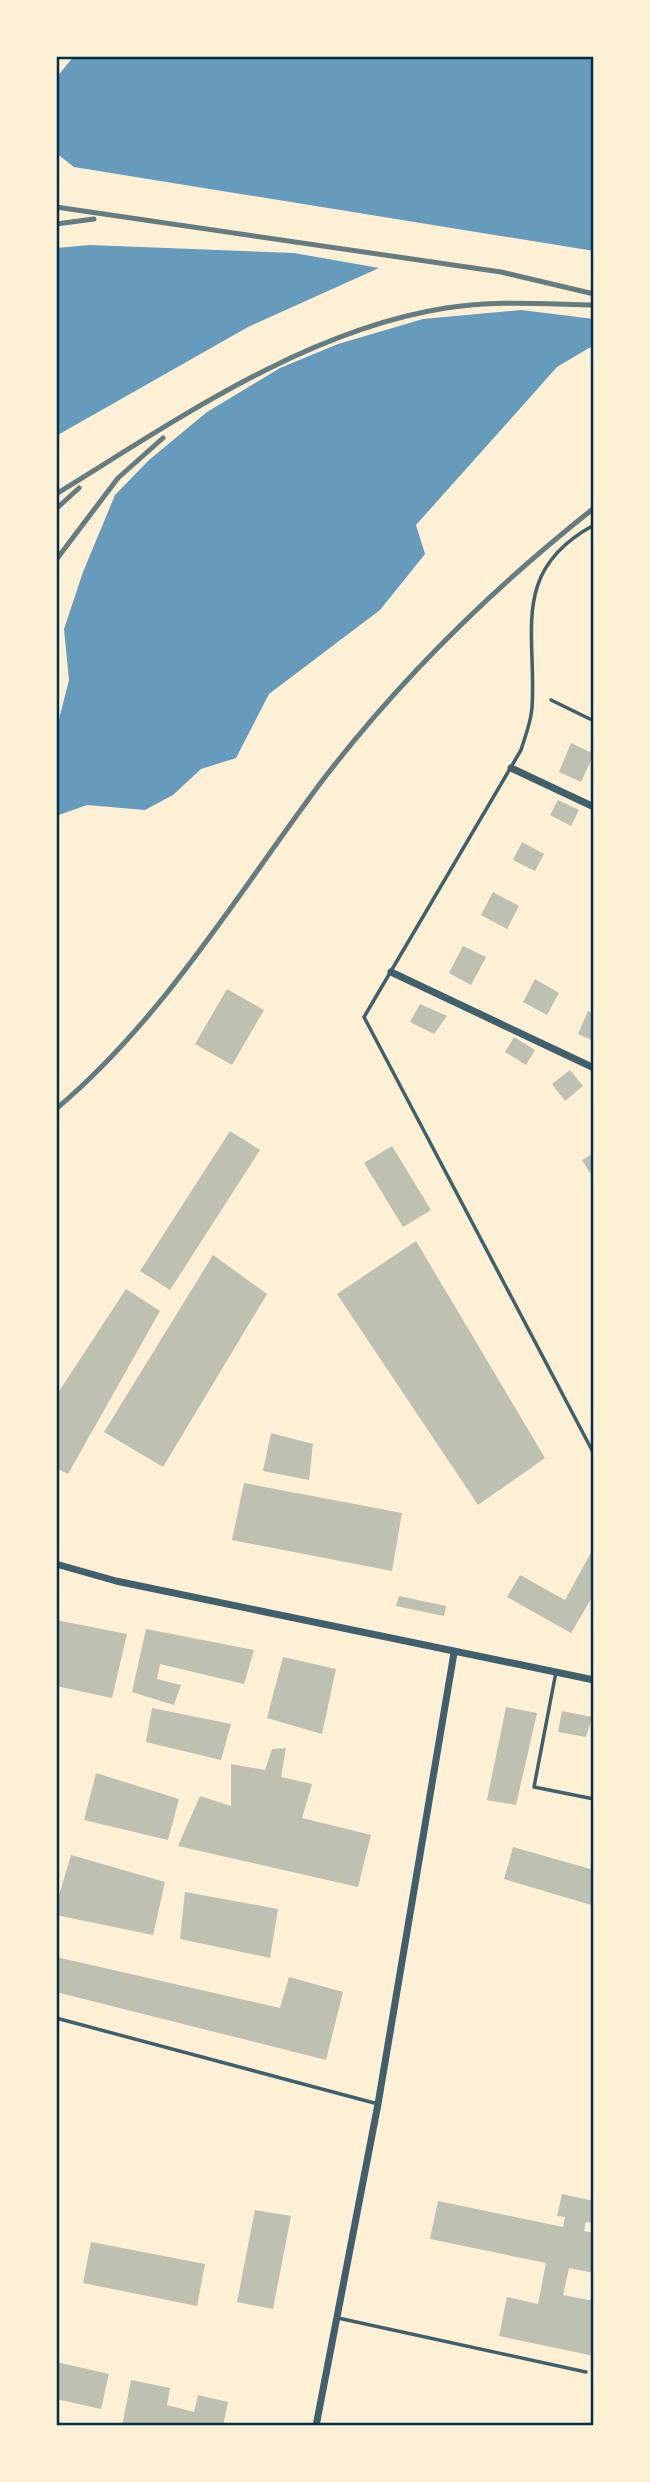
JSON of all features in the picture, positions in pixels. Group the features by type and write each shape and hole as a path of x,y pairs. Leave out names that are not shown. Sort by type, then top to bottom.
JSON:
{"street":[{"path":"511,768 594,807"},
{"path":"391,972 594,1068"},
{"path":"56,1563 116,1581 594,1680"},
{"path":"316,2426 378,2104 454,1653"}],"lane":[{"path":"594,525 565,546 542,576 531,616 532,712 521,750 364,1017 594,1454"},
{"path":"551,700 594,721"},
{"path":"556,1672 534,1787 594,1799"},
{"path":"56,2018 378,2104"},
{"path":"338,2318 586,2372"}],"water":[{"path":"74,56 594,56 594,251 74,167 56,153 56,78"},
{"path":"90,245 294,253 379,268 248,327 56,436 56,248"},
{"path":"521,310 594,319 594,345 557,367 416,525 425,554 380,610 269,694 236,758 201,769 173,795 145,810 87,805 56,816 56,731 69,680 64,629 83,572 115,495 149,460 207,412 280,368 338,344 423,319"}],"building":[{"path":"571,743 594,754 581,782 559,772"},
{"path":"558,800 579,810 571,826 550,815"},
{"path":"522,842 544,854 535,871 513,860"},
{"path":"493,892 519,906 507,929 481,915"},
{"path":"463,946 486,957 471,985 449,973"},
{"path":"535,979 559,993 547,1015 523,1002"},
{"path":"227,989 264,1010 232,1065 195,1044"},
{"path":"420,1004 447,1016 434,1034 410,1022"},
{"path":"588,1011 594,1013 594,1041 578,1034"},
{"path":"514,1037 535,1050 526,1065 505,1052"},
{"path":"570,1070 583,1086 565,1101 552,1084"},
{"path":"230,1131 260,1150 170,1290 140,1271"},
{"path":"392,1146 431,1210 403,1227 364,1163"},
{"path":"594,1153 594,1171 590,1173 582,1160"},
{"path":"416,1241 545,1458 478,1505 337,1294"},
{"path":"213,1255 267,1294 163,1467 104,1432"},
{"path":"126,1289 160,1311 68,1474 56,1468 56,1396"},
{"path":"271,1433 313,1444 309,1480 263,1471"},
{"path":"244,1483 402,1513 392,1571 232,1540"},
{"path":"594,1547 594,1594 571,1633 507,1597 520,1575 565,1600"},
{"path":"399,1596 446,1606 444,1616 396,1606"},
{"path":"56,1620 127,1634 112,1698 56,1686"},
{"path":"146,1629 254,1650 244,1684 160,1664 157,1679 181,1685 174,1705 132,1692"},
{"path":"283,1657 336,1669 322,1734 267,1718"},
{"path":"506,1707 537,1713 516,1805 487,1800"},
{"path":"152,1708 231,1724 221,1760 146,1742"},
{"path":"562,1711 592,1717 586,1737 558,1732"},
{"path":"286,1748 281,1777 312,1784 302,1818 371,1835 358,1887 178,1846 200,1796 231,1806 231,1764 265,1770 272,1749"},
{"path":"96,1773 179,1799 168,1840 84,1820"},
{"path":"513,1847 594,1870 591,1905 504,1879"},
{"path":"71,1855 165,1882 153,1935 56,1915 56,1905"},
{"path":"185,1892 278,1909 270,1958 180,1939"},
{"path":"56,1957 280,2008 289,1977 343,1992 326,2060 56,1992"},
{"path":"562,2194 594,2201 594,2223 586,2222 584,2231 594,2233 594,2273 569,2268 563,2295 594,2301 594,2356 499,2336 507,2297 538,2304 546,2263 430,2239 438,2201 563,2227 565,2217 557,2216"},
{"path":"255,2210 291,2216 273,2309 237,2302"},
{"path":"91,2242 205,2264 197,2306 83,2283"},
{"path":"56,2362 109,2374 101,2409 56,2399"},
{"path":"131,2380 170,2388 167,2405 194,2412 198,2395 228,2402 223,2426 122,2426"}],"railway":[{"path":"56,207 501,272 594,294"},
{"path":"56,224 94,219"},
{"path":"56,494 147,437 243,382 342,336 394,319 446,308 520,303 594,305"},
{"path":"56,560 118,478 163,438"},
{"path":"56,509 79,488"},
{"path":"56,1109 95,1073 165,995 322,781 383,707 449,636 520,570 594,508"}]}
